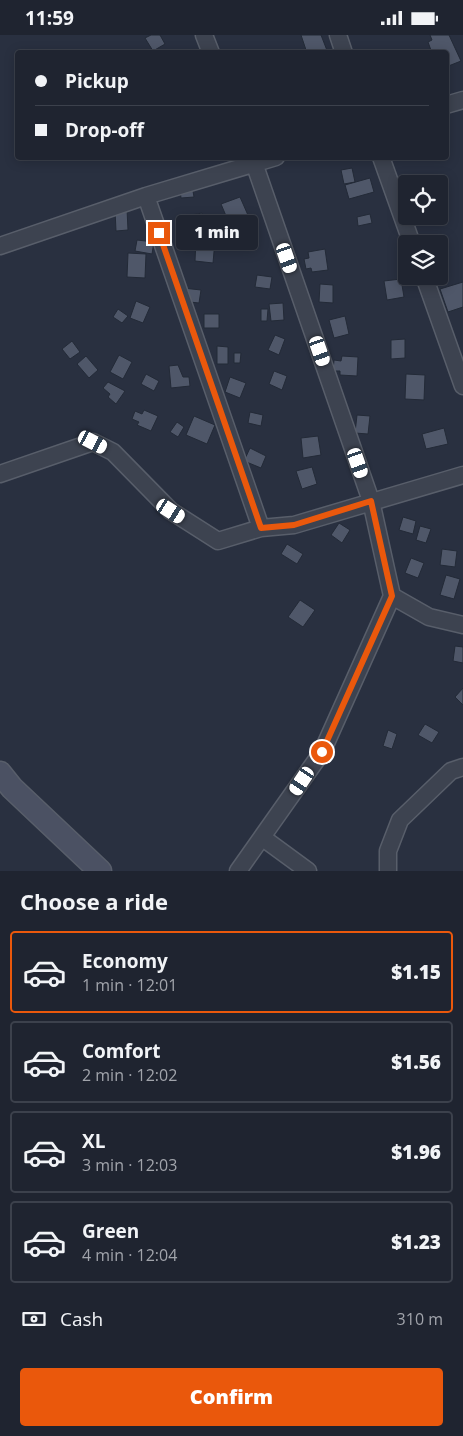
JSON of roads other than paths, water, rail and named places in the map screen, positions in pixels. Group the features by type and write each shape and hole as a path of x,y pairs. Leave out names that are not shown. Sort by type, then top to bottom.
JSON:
{"main road":[{"path":"0,773 12,788 100,871"}],"street":[{"path":"204,35 210,50"},
{"path":"338,35 343,50"},
{"path":"449,104 463,101"},
{"path":"382,160 409,235"},
{"path":"0,246 253,161 371,501 392,596 322,752 238,871"},
{"path":"146,196 261,528"},
{"path":"427,285 463,386"},
{"path":"0,474 93,442 113,452 171,511 218,541 261,528 294,525 463,475"},
{"path":"392,596 429,617 463,625"},
{"path":"388,871 388,851 400,820 451,771 463,767"},
{"path":"263,838 308,871"}]}
